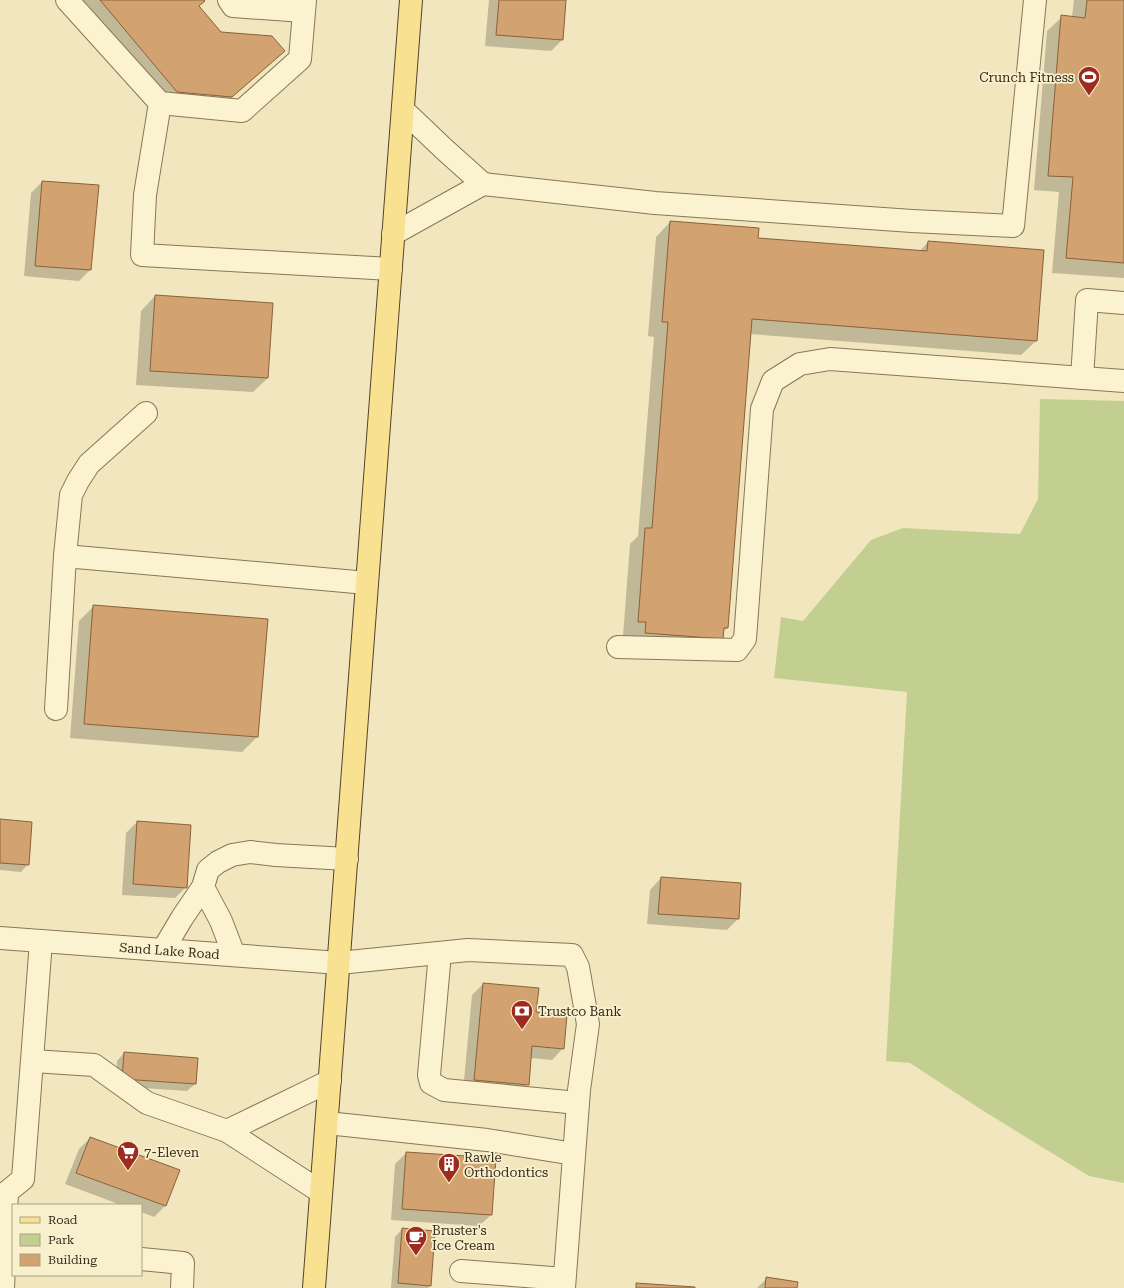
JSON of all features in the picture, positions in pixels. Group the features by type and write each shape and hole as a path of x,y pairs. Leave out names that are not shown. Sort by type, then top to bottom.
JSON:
{"main road":[{"path":"314,1288 411,0"}],"street":[{"path":"67,0 160,103 242,110 300,59 304,6 233,6 229,0"},
{"path":"393,234 483,184 655,203 1013,226 1034,0"},
{"path":"160,103 145,196 142,255 390,269"},
{"path":"403,110 483,184"},
{"path":"1082,378 1088,300 1124,303"},
{"path":"618,647 737,650 744,639 762,409 773,381 800,364 830,359 1124,381"},
{"path":"56,710 65,556 71,495 89,464 146,413"},
{"path":"65,556 367,583"},
{"path":"163,950 203,887 208,870 218,862 232,855 250,852 347,859"},
{"path":"203,887 221,921 234,956"},
{"name":"Sand Lake Road","path":"0,938 339,963 468,950 572,955 578,967 588,1024 578,1104"},
{"path":"3,1288 9,1249 4,1192 24,1179 41,941"},
{"path":"440,953 429,1075 431,1083 444,1090 578,1104 564,1283 461,1271"},
{"path":"32,1061 94,1065 147,1103 226,1131 321,1192"},
{"path":"226,1131 330,1081"},
{"path":"327,1123 487,1140 574,1154"},
{"path":"142,1260 183,1263 182,1288"}],"green space":[{"path":"1040,399 1124,401 1124,1183 1089,1176 982,1110 910,1063 886,1061 907,692 774,678 781,617 803,621 871,540 903,528 1020,534 1038,499"}],"building":[{"path":"100,0 204,0 205,1 199,6 221,32 272,36 285,51 232,97 177,92"},
{"path":"499,0 566,0 563,40 496,35"},
{"name":"Crunch Fitness","path":"1087,0 1124,0 1124,263 1066,258 1073,177 1048,176 1061,15 1085,18"},
{"path":"42,181 99,185 91,270 35,266"},
{"path":"670,221 759,228 758,238 927,251 928,241 1044,250 1037,341 752,319 728,628 724,628 723,639 645,633 646,622 638,622 645,528 652,528 668,322 662,322"},
{"path":"155,295 273,303 268,378 150,371"},
{"path":"93,605 268,619 258,737 84,724"},
{"path":"0,819 32,822 29,865 0,863"},
{"path":"137,821 191,825 187,888 133,884"},
{"path":"661,877 741,883 739,919 658,914"},
{"name":"Trustco Bank","path":"483,983 539,988 536,1012 567,1015 564,1049 532,1046 529,1085 474,1080"},
{"path":"124,1052 198,1058 196,1084 122,1079"},
{"name":"7-Eleven","path":"90,1137 180,1170 166,1206 76,1173"},
{"name":"Rawle Orthodontics","path":"406,1152 496,1158 492,1215 402,1209"},
{"name":"Bruster's Ice Cream","path":"402,1228 435,1231 431,1286 398,1283"},
{"path":"766,1277 798,1282 797,1288 765,1288"},
{"path":"636,1283 695,1287 695,1288 636,1288"}],"place":[{"name":"Crunch Fitness","path":"1089,96"},
{"name":"Trustco Bank","path":"522,1030"},
{"name":"7-Eleven","path":"128,1172"},
{"name":"Rawle Orthodontics","path":"449,1184"},
{"name":"Bruster's Ice Cream","path":"416,1256"}]}
